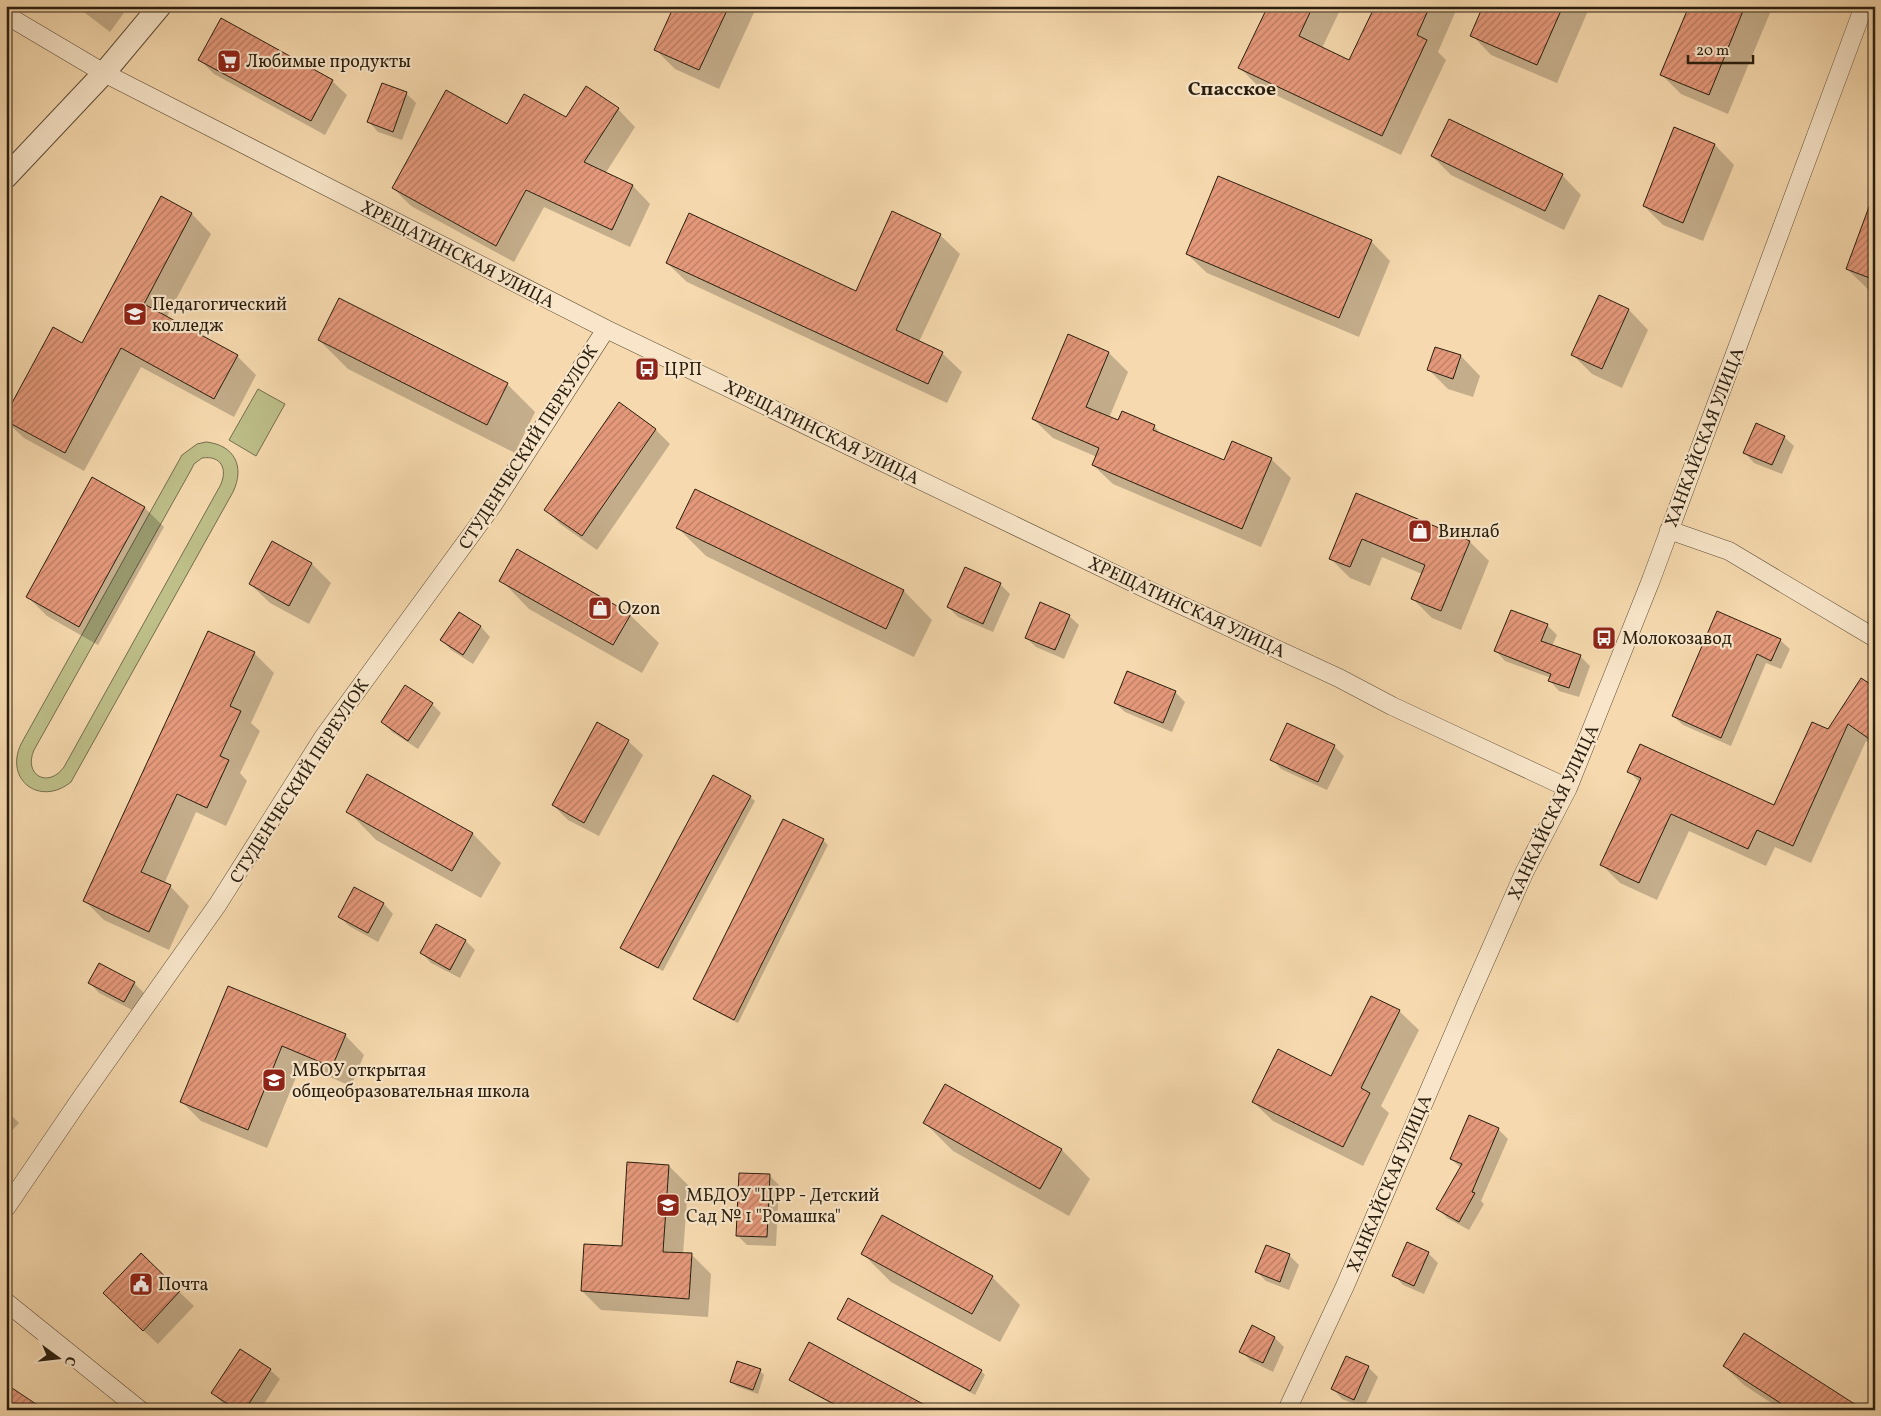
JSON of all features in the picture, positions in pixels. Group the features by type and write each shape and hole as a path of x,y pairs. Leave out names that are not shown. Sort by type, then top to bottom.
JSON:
{"street":[{"path":"6,177 104,74 160,6"},
{"name":"ХАНКАЙСКАЯ УЛИЦА","path":"1287,1410 1345,1286 1516,891 1568,788 1651,580 1864,6"},
{"name":"ХРЕЩАТИНСКАЯ УЛИЦА","path":"6,15 104,74 606,329 1135,584 1339,678 1392,706 1568,788"},
{"name":"СТУДЕНЧЕСКИЙ ПЕРЕУЛОК","path":"6,1208 218,904 324,736 493,505 606,329"},
{"path":"1669,530 1729,551 1875,638"},
{"path":"6,1302 140,1410"}],"green space":[{"path":"258,389 285,404 256,456 229,440"},
{"path":"206,442 216,444 224,448 235,459 238,474 233,492 71,782 59,789 48,792 28,786 21,778 17,769 17,757 21,744 182,455 197,444","holes":["202,458 219,461 222,465 223,474 220,486 64,767 58,774 51,777 39,776 34,772 32,766 31,759 34,750 194,464"]}],"building":[{"path":"674,6 729,6 699,70 654,50"},
{"path":"1268,6 1313,6 1299,36 1349,60 1375,6 1430,6 1417,35 1427,40 1382,136 1238,68"},
{"path":"1483,6 1563,6 1537,65 1470,36"},
{"path":"1689,6 1745,6 1709,95 1660,75"},
{"path":"221,18 333,80 311,121 198,60"},
{"path":"382,83 407,92 393,132 367,122"},
{"path":"586,86 619,108 584,162 633,185 612,230 526,190 496,246 392,188 446,90 507,124 524,94 566,117"},
{"path":"1449,119 1563,174 1545,211 1431,156"},
{"path":"1674,127 1715,144 1683,223 1643,206"},
{"path":"1218,176 1372,240 1339,318 1186,254"},
{"path":"161,196 192,213 144,304 238,355 214,399 121,348 65,453 6,421 6,414 53,327 82,343"},
{"path":"1873,196 1875,196 1875,280 1846,269"},
{"path":"892,211 941,234 896,330 943,352 928,384 666,263 689,213 856,291"},
{"path":"1599,295 1629,309 1602,369 1571,355"},
{"path":"339,298 508,383 487,425 318,340"},
{"path":"1068,334 1109,352 1086,407 1118,420 1122,411 1155,425 1153,430 1224,460 1232,441 1272,458 1242,529 1092,465 1099,448 1032,419"},
{"path":"1435,347 1461,355 1453,379 1427,370"},
{"path":"619,402 656,429 582,536 544,510"},
{"path":"1756,423 1785,436 1772,465 1743,453"},
{"path":"92,477 145,507 79,627 26,597"},
{"path":"695,489 904,590 886,629 676,528"},
{"path":"1356,493 1470,541 1441,611 1411,599 1425,565 1362,539 1350,567 1329,559"},
{"path":"272,541 312,563 289,606 249,584"},
{"path":"517,549 631,614 613,645 499,581"},
{"path":"965,567 1001,583 983,624 947,607"},
{"path":"1040,602 1070,615 1055,650 1025,638"},
{"path":"1511,610 1548,624 1541,641 1581,655 1569,688 1548,681 1551,674 1494,651"},
{"path":"1717,611 1781,639 1771,661 1757,654 1721,738 1672,716"},
{"path":"459,612 481,626 463,655 440,640"},
{"path":"208,631 255,652 230,706 241,711 220,756 229,760 207,808 177,794 141,872 171,885 149,932 83,901"},
{"path":"1127,671 1176,691 1163,723 1114,703"},
{"path":"1861,678 1875,687 1875,743 1848,724 1793,846 1757,830 1748,849 1671,814 1639,883 1600,865 1641,778 1627,772 1640,744 1774,805 1812,722 1828,729"},
{"path":"405,685 433,703 408,741 381,722"},
{"path":"597,722 629,740 584,823 552,805"},
{"path":"1287,723 1335,745 1318,782 1270,760"},
{"path":"367,774 473,833 452,871 346,812"},
{"path":"713,775 751,796 658,968 620,948"},
{"path":"783,819 824,839 734,1020 693,999"},
{"path":"354,887 384,903 368,933 338,917"},
{"path":"436,924 466,940 450,970 420,953"},
{"path":"99,963 135,982 124,1002 88,983"},
{"path":"228,986 346,1034 332,1067 282,1046 248,1130 180,1102"},
{"path":"1371,996 1400,1010 1361,1088 1370,1093 1343,1147 1252,1102 1278,1049 1331,1076"},
{"path":"945,1084 1062,1149 1040,1189 923,1123"},
{"path":"1469,1115 1499,1128 1472,1192 1475,1193 1459,1222 1436,1209 1462,1164 1450,1159"},
{"path":"627,1162 669,1165 663,1252 692,1253 689,1299 581,1291 584,1244 622,1246"},
{"path":"739,1173 770,1174 767,1237 736,1236"},
{"path":"882,1215 993,1276 972,1314 861,1254"},
{"path":"1407,1242 1429,1252 1414,1286 1392,1276"},
{"path":"1266,1245 1290,1254 1280,1282 1255,1272"},
{"path":"141,1253 180,1291 143,1331 103,1293"},
{"path":"848,1298 982,1370 970,1391 837,1319"},
{"path":"1252,1325 1275,1337 1263,1363 1239,1352"},
{"path":"1744,1333 1864,1410 1791,1410 1723,1366"},
{"path":"809,1342 934,1410 845,1410 789,1380"},
{"path":"240,1349 271,1369 245,1410 237,1410 211,1393"},
{"path":"1346,1356 1369,1366 1354,1400 1331,1389"},
{"path":"737,1361 761,1369 753,1390 730,1382"},
{"path":"6,1384 45,1410 6,1410"}],"place":[{"name":"Любимые продукты","path":"229,61"},
{"name":"Педагогический колледж","path":"135,314"},
{"name":"ЦРП","path":"647,369"},
{"name":"Винлаб","path":"1420,531"},
{"name":"Ozon","path":"600,608"},
{"name":"Молокозавод","path":"1604,638"},
{"name":"МБОУ открытая общеобразовательная школа","path":"274,1080"},
{"name":"МБДОУ \"ЦРР - Детский Сад № 1 \"Ромашка\"","path":"668,1205"},
{"name":"Почта","path":"141,1284"}],"district":[{"name":"Спасское","path":"1232,88"}]}
